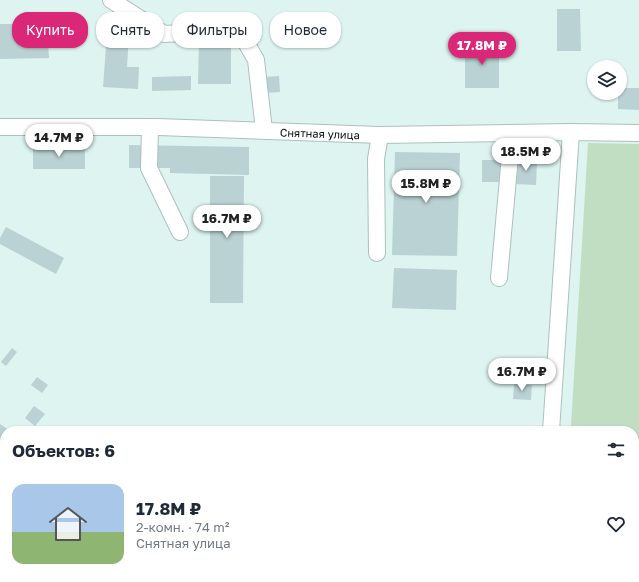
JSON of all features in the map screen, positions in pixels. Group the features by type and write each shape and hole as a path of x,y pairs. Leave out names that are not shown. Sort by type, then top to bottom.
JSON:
{"street":[{"path":"111,0 164,34 239,30 256,60 264,130"},
{"name":"Снятная улица","path":"0,127 150,127 380,135 571,132 639,133"},
{"path":"150,127 149,168 180,232"},
{"path":"551,426 571,132"},
{"path":"499,278 512,134"},
{"path":"377,253 376,159 380,135"}],"green space":[{"path":"588,143 639,144 639,426 571,426"}],"building":[{"path":"557,9 580,9 581,51 557,51"},
{"path":"0,24 12,24 12,48 48,48 49,58 0,59"},
{"path":"465,45 499,45 499,88 465,88"},
{"path":"106,48 128,48 127,67 139,67 138,89 103,87"},
{"path":"199,48 231,48 231,84 198,84"},
{"path":"191,76 191,90 152,91 152,77"},
{"path":"279,76 280,92 265,93 264,77"},
{"path":"627,88 639,88 639,110 618,109 618,100 627,100"},
{"path":"129,145 249,147 249,175 170,173 170,168 129,168"},
{"path":"33,146 85,146 85,169 33,169"},
{"path":"395,152 460,153 457,256 392,255"},
{"path":"482,160 504,160 504,182 482,182"},
{"path":"515,160 537,161 536,185 514,184"},
{"path":"210,176 244,176 243,303 210,303"},
{"path":"6,227 64,258 56,274 0,244 0,238"},
{"path":"394,268 457,270 456,310 392,308"},
{"path":"12,348 17,352 6,366 1,362"},
{"path":"37,377 48,385 42,393 31,385"},
{"path":"514,384 532,385 531,400 513,399"},
{"path":"34,406 45,414 35,426 25,418"}]}
